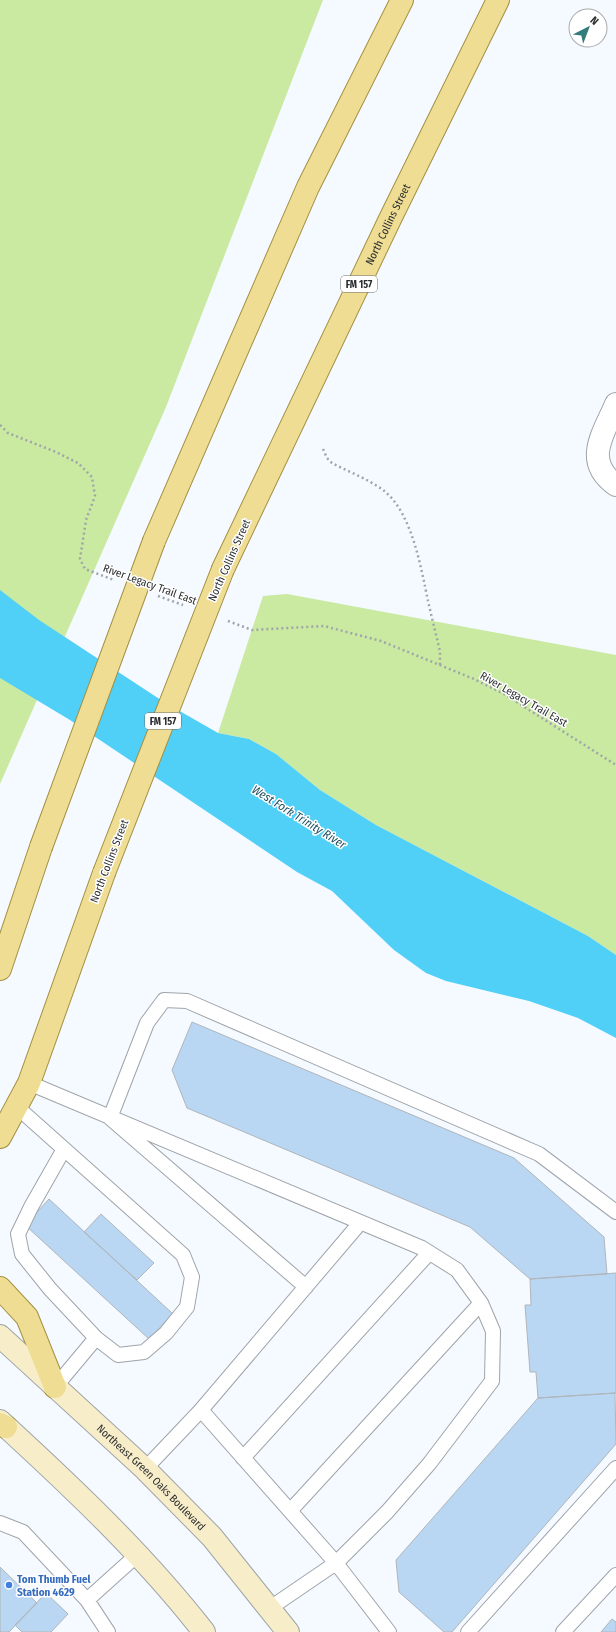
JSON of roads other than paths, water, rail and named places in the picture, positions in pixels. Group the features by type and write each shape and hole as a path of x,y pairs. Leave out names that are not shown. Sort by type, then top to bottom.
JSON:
{"main road":[{"path":"0,969 41,847 154,541 308,187 402,0"},
{"name":"North Collins Street","path":"0,1137 29,1082 104,874 223,569 391,217 498,0"},
{"path":"0,1288 27,1317 55,1387"},
{"name":"Northeast Green Oaks Boulevard","path":"0,1336 145,1469 212,1536 288,1632"},
{"path":"2,1424 58,1474 137,1555 171,1592 204,1632"}],"street":[{"path":"616,404 600,439 597,460 607,479 616,485"}],"lane":[{"path":"110,1118 147,1023 164,1000 187,1000 539,1154 616,1212"},
{"path":"29,1082 110,1118 422,1248 457,1270 481,1303 493,1331 492,1380 429,1464 388,1512 336,1563 270,1608"},
{"path":"17,1107 183,1254 192,1277 187,1307 166,1333 144,1352 118,1355 96,1338 50,1289 22,1254 18,1234 31,1206 64,1149"},
{"path":"110,1118 306,1288"},
{"path":"145,1469 201,1410 360,1223"},
{"path":"243,1458 429,1252"},
{"path":"290,1511 481,1303"},
{"path":"55,1387 96,1338"},
{"path":"201,1410 336,1563 389,1632"},
{"path":"468,1632 616,1468"},
{"path":"0,1523 23,1532 87,1600 108,1632"},
{"path":"87,1600 137,1555"},
{"path":"563,1632 616,1575"}],"water":[{"name":"West Fork Trinity River","path":"0,590 39,620 164,702 218,733 249,739 276,754 320,790 376,825 588,936 616,955 616,1038 578,1018 529,1001 446,981 426,973 394,950 332,891 297,872 70,720 0,678"}],"place":[{"name":"Tom Thumb Fuel Station 4629","path":"9,1585"}]}
